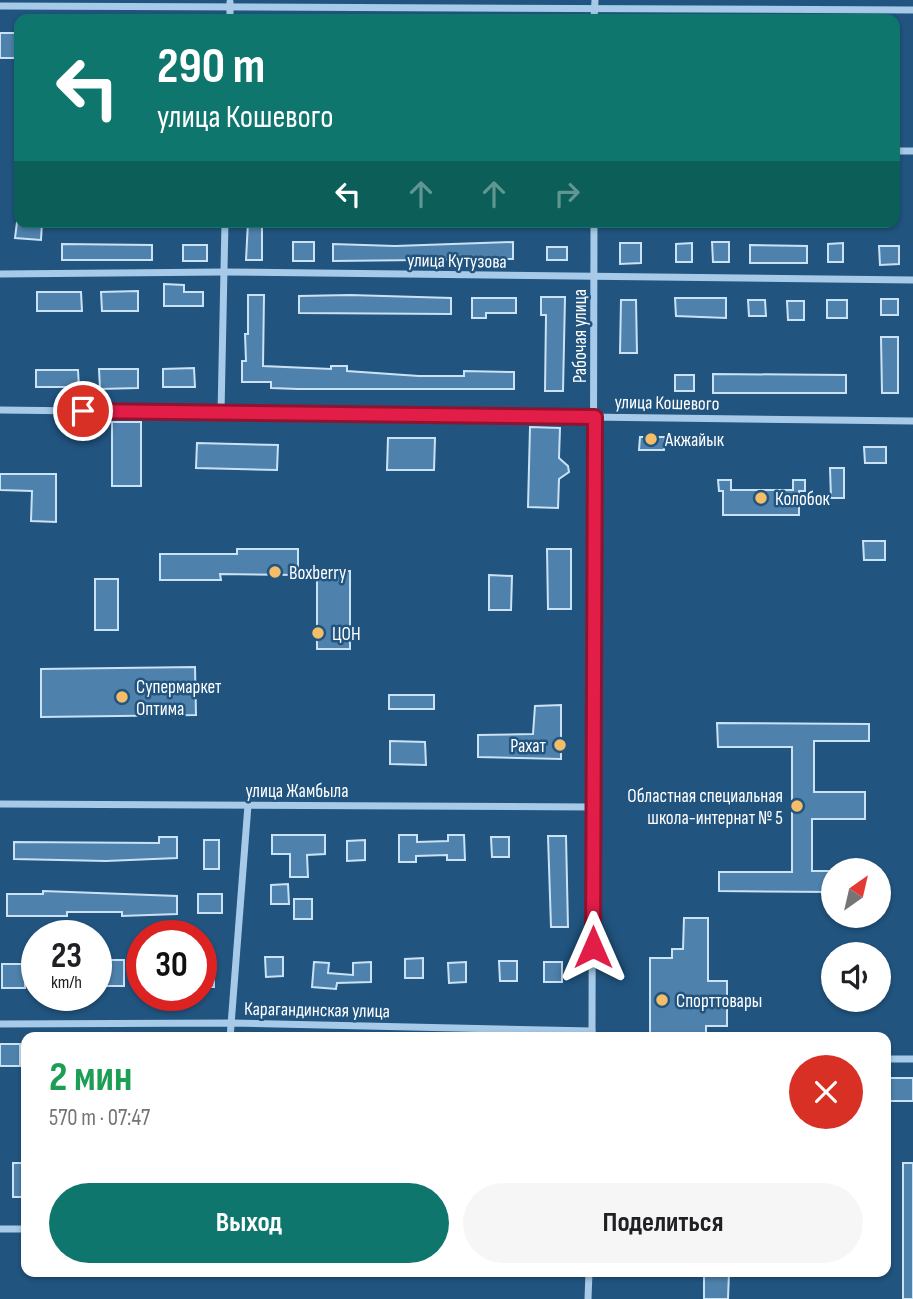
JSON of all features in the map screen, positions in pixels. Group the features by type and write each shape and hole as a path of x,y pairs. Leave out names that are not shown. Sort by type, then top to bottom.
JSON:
{"street":[{"path":"594,0 594,14"},
{"path":"763,0 763,10"},
{"path":"0,6 230,2 594,10 913,10"},
{"path":"221,413 225,228"},
{"name":"Рабочая улица","path":"592,1032 594,228"},
{"name":"улица Кутузова","path":"0,274 224,272 913,280"},
{"name":"улица Кошевого","path":"0,410 913,421"},
{"name":"улица Жамбыла","path":"0,804 593,807"},
{"path":"230,1032 248,805"},
{"name":"Карагандинская улица","path":"0,1024 231,1023 526,1032"},
{"path":"891,1059 913,1059"},
{"path":"0,1228 21,1229"},
{"path":"589,1277 589,1299"}],"building":[{"path":"0,33 14,33 14,58 0,58"},
{"path":"16,228 42,228 41,240 15,238"},
{"path":"248,228 262,228 262,260 246,260"},
{"path":"293,242 314,242 314,261 293,261"},
{"path":"513,242 513,259 333,261 333,244 395,246"},
{"path":"712,242 729,242 729,262 713,262"},
{"path":"620,243 641,243 641,263 620,264"},
{"path":"692,243 692,262 676,262 676,244"},
{"path":"843,243 843,262 828,262 828,244"},
{"path":"62,244 152,245 152,260 62,260"},
{"path":"183,245 207,245 207,261 183,261"},
{"path":"750,245 807,246 807,263 750,263"},
{"path":"879,246 899,246 899,264 880,265"},
{"path":"547,247 567,247 567,260 547,260"},
{"path":"164,284 184,285 184,292 203,292 203,306 164,306"},
{"path":"138,291 138,311 102,311 101,292"},
{"path":"37,292 81,292 82,311 37,311"},
{"path":"248,295 264,295 263,366 331,369 331,366 347,366 347,371 419,376 464,376 464,371 514,372 514,389 298,389 271,388 271,382 242,382 242,361 246,361 245,334 248,334"},
{"path":"299,296 451,298 451,314 299,313"},
{"path":"541,297 565,297 563,391 545,391 546,315 541,315"},
{"path":"472,298 516,298 516,313 486,313 486,318 472,318"},
{"path":"675,298 726,298 726,318 676,316"},
{"path":"881,299 898,299 898,315 881,315"},
{"path":"621,300 636,300 637,353 620,353"},
{"path":"748,300 765,300 766,316 749,316"},
{"path":"827,300 847,300 847,318 827,318"},
{"path":"787,301 804,301 804,320 788,320"},
{"path":"881,337 898,337 898,393 882,393"},
{"path":"194,368 195,387 163,387 163,369"},
{"path":"99,369 138,369 138,388 100,389"},
{"path":"36,370 78,370 79,387 36,387"},
{"path":"713,374 846,375 846,393 713,393"},
{"path":"675,375 694,375 694,391 675,391"},
{"path":"112,422 141,422 141,486 112,486"},
{"path":"530,427 560,428 559,458 568,466 569,472 559,479 558,508 528,507"},
{"path":"640,437 665,437 664,450 639,450"},
{"path":"388,438 435,438 434,470 387,470"},
{"path":"197,443 278,445 277,470 196,468"},
{"path":"864,447 886,447 886,463 865,463"},
{"path":"830,468 844,468 844,498 831,498"},
{"path":"0,474 56,474 56,522 31,521 32,491 0,490"},
{"path":"718,480 731,480 731,490 793,490 793,480 805,480 805,491 799,491 799,515 723,515 723,491 719,491"},
{"path":"863,541 885,541 885,560 864,560"},
{"path":"237,549 298,549 298,575 220,574 221,580 160,580 160,554 237,554"},
{"path":"547,549 571,549 571,609 548,609"},
{"path":"317,571 350,571 350,649 317,649"},
{"path":"489,575 512,576 511,610 489,610"},
{"path":"95,579 118,579 118,630 95,630"},
{"path":"195,667 196,715 41,717 41,669"},
{"path":"389,695 434,695 434,709 389,709"},
{"path":"561,705 561,759 478,757 478,735 533,734 535,706"},
{"path":"717,723 869,724 869,741 814,741 814,792 865,792 865,819 812,819 812,871 821,871 821,892 719,891 719,872 792,872 792,747 718,747"},
{"path":"390,741 425,742 426,765 390,764"},
{"path":"272,835 325,835 325,854 307,855 308,877 290,877 290,854 272,854"},
{"path":"399,835 417,835 417,842 448,841 448,835 464,835 465,860 447,860 447,855 416,856 416,862 399,862"},
{"path":"548,836 566,836 568,927 551,927"},
{"path":"159,837 177,837 177,858 106,861 14,859 14,842 159,843"},
{"path":"491,837 509,837 509,857 492,857"},
{"path":"204,840 219,840 219,869 204,869"},
{"path":"365,840 365,860 347,861 347,841"},
{"path":"288,884 289,904 271,904 271,885"},
{"path":"43,891 177,896 177,914 122,916 122,912 67,912 67,916 7,916 7,894 43,894"},
{"path":"198,894 222,894 222,913 198,913"},
{"path":"294,899 312,899 312,919 294,919"},
{"path":"684,918 708,918 708,981 727,981 727,1026 706,1026 706,1032 650,1032 650,958 672,958 672,949 683,949"},
{"path":"265,957 283,957 283,976 266,977"},
{"path":"423,958 423,978 405,978 405,959"},
{"path":"112,960 124,960 124,986 112,986"},
{"path":"499,961 517,961 517,981 500,981"},
{"path":"314,962 329,963 328,973 353,975 353,963 371,962 371,982 337,983 336,989 312,987"},
{"path":"466,962 466,982 449,983 448,963"},
{"path":"544,962 562,962 562,982 544,982"},
{"path":"2,964 21,964 21,988 2,988"},
{"path":"0,1044 20,1044 20,1066 0,1066"},
{"path":"891,1078 913,1078 913,1101 891,1101"},
{"path":"13,1163 21,1163 21,1197 13,1197"},
{"path":"903,1163 913,1163 913,1299 903,1299"},
{"path":"704,1277 729,1277 728,1299 704,1299"}],"place":[{"name":"Акжайык","path":"651,439"},
{"name":"Колобок","path":"761,498"},
{"name":"Boxberry","path":"275,572"},
{"name":"ЦОН","path":"318,633"},
{"name":"Супермаркет Оптима","path":"122,697"},
{"name":"Рахат","path":"560,745"},
{"name":"Областная специальная школа-интернат № 5","path":"797,806"},
{"name":"Спорттовары","path":"662,1000"}],"route":[{"path":"83,411 595,417 593,947"}]}
